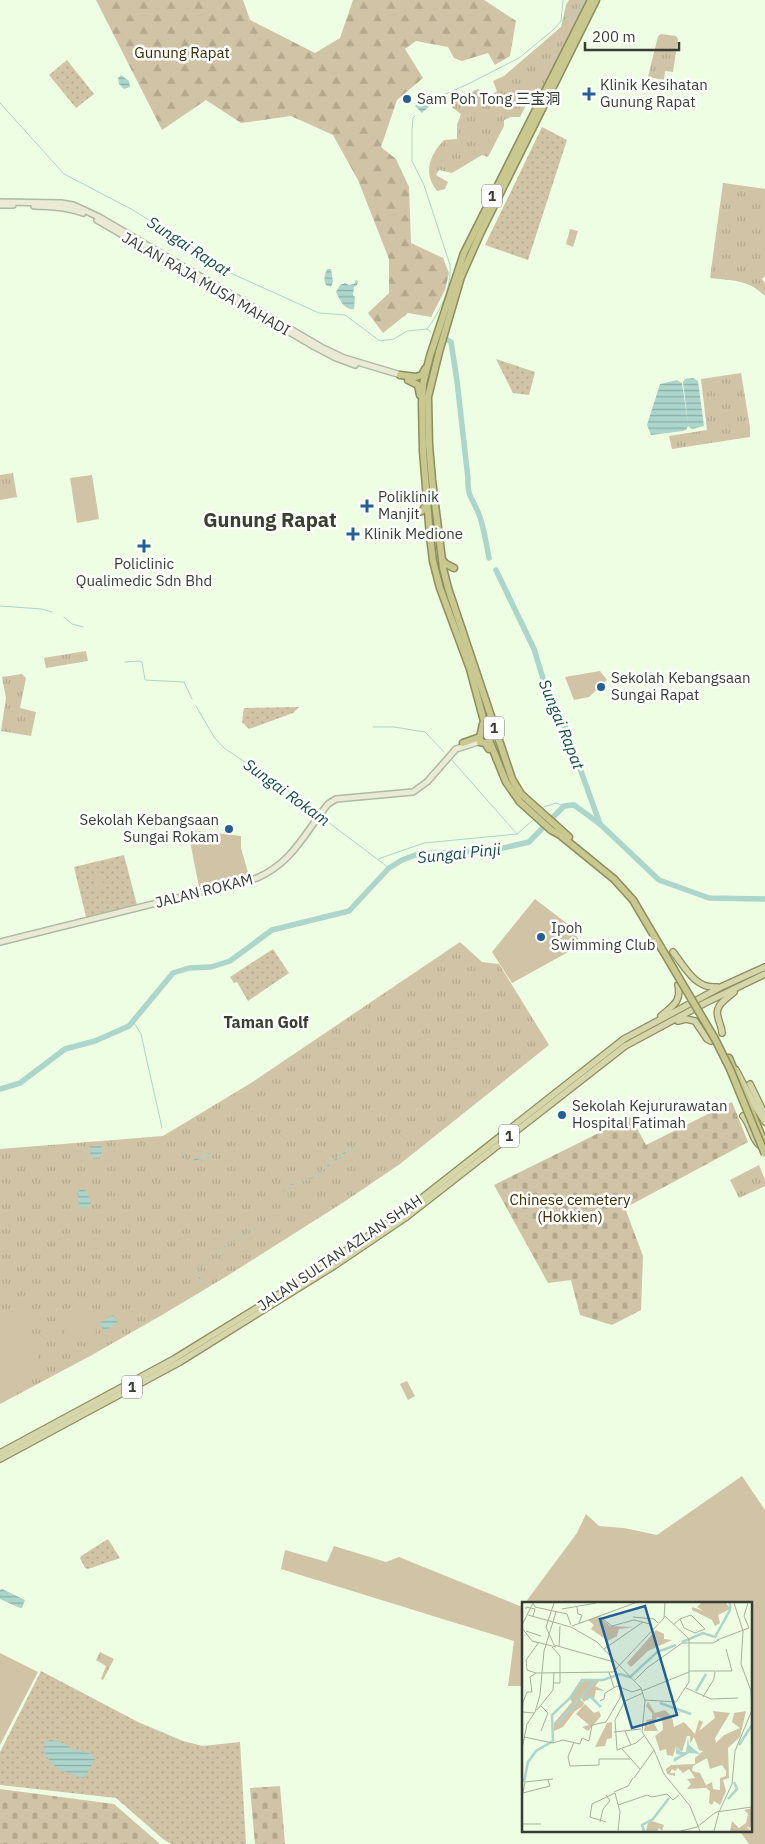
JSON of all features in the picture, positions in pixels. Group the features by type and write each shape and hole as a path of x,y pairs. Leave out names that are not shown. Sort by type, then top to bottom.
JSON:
{"highway":[{"name":"1","path":"591,0 464,253 430,356 422,403 428,516 433,561 450,616 470,669 484,721 506,782 520,802 554,828 564,832 615,875 634,900"},
{"name":"1","path":"441,559 430,462 428,397 439,352 461,277 480,234 596,0"},
{"path":"428,397 428,387 424,383 439,352"},
{"path":"400,375 419,376 422,374 430,356"},
{"path":"408,380 418,385 422,403"},
{"path":"408,514 422,511 428,504"},
{"path":"428,516 433,519 438,559 444,573"},
{"path":"441,559 454,568 448,572 439,572 450,616"},
{"path":"441,559 444,573"},
{"name":"1","path":"444,573 512,779 521,794 541,817"},
{"path":"484,694 482,699 492,730 490,739 496,742 501,756 504,758"},
{"path":"463,743 480,737 484,721"},
{"path":"480,742 488,746 506,782"},
{"path":"554,828 614,879 634,900 697,1001 729,1058 765,1145"},
{"path":"634,900 715,1039 730,1069 765,1154"}],"main road":[{"name":"JALAN RAJA MUSA MAHADI","path":"0,204 49,202 73,205 99,218 332,352 344,358 424,383"},
{"name":"JALAN RAJA MUSA MAHADI","path":"0,204 55,206 73,209 90,216 336,358 424,383"},
{"path":"136,243 142,246 146,245 151,252"},
{"name":"JALAN ROKAM","path":"0,942 257,878 272,871 284,862 324,809 336,799 414,792 422,787 450,754 459,747 490,739"},
{"name":"JALAN ROKAM","path":"407,792 421,785 453,748 463,743 490,739"},
{"path":"673,952 699,984 709,988 721,987"},
{"name":"JALAN SULTAN AZLAN SHAH","path":"0,1453 174,1359 353,1246 404,1212 624,1039 721,987 765,967"},
{"name":"JALAN SULTAN AZLAN SHAH","path":"0,1459 180,1362 334,1266 405,1218 625,1046 705,1003 765,974"},
{"path":"656,1022 678,1000 678,985"},
{"path":"722,1033 718,1008 737,988"},
{"path":"662,1026 680,1020 691,1019 700,1026 707,1039 711,1040"},
{"path":"729,1058 765,1122"},
{"path":"750,1084 765,1115"},
{"path":"743,1116 748,1121 757,1144 765,1145"}],"green space":[{"name":"Gunung Rapat","path":"96,0 243,0 250,20 315,53 340,38 353,0 484,0 516,21 510,56 495,65 488,53 462,61 454,58 448,47 416,41 405,49 423,78 397,100 381,147 396,159 409,187 411,243 443,258 449,273 445,290 431,317 408,313 383,333 368,313 389,293 389,259 358,180 333,135 291,116 241,123 206,100 162,130"},
{"path":"569,0 588,0 544,89 534,90 520,117 511,117 504,120 504,126 488,157 482,155 452,173 439,170 436,175 448,182 445,189 437,191 430,178 429,171 432,158 444,140 457,139 457,125 461,114 453,108 450,102 478,89 489,97 497,91 493,81 504,76 561,27"},
{"path":"661,34 676,36 678,39 673,72 665,71 664,80 648,77 658,36"},
{"path":"67,60 94,94 76,108 49,75"},
{"path":"542,127 567,140 528,260 485,245"},
{"path":"723,183 765,189 765,276 762,279 765,283 765,296 752,286 746,284 710,278"},
{"path":"570,229 578,231 573,247 566,244"},
{"path":"496,359 535,372 529,395 513,393"},
{"path":"741,373 750,437 672,449 669,436 707,430 701,379"},
{"path":"13,473 17,497 0,500 0,475"},
{"path":"92,475 99,519 77,523 70,478"},
{"path":"86,651 88,661 46,668 44,658"},
{"path":"600,671 607,680 589,697 574,700 565,677"},
{"path":"22,674 26,678 20,708 36,712 31,736 1,731 6,698 2,677"},
{"path":"299,707 293,713 249,729 242,722 244,708"},
{"path":"191,830 241,836 241,848 249,876 199,887 190,841"},
{"path":"124,855 137,905 86,917 74,867"},
{"path":"101,874 104,889 96,891 92,876"},
{"name":"Ipoh Swimming Club","path":"535,899 573,928 581,945 512,983 492,952"},
{"path":"460,942 482,962 499,964 549,1045 400,1164 347,1200 162,1315 0,1404 0,1149 163,1136 251,1083"},
{"path":"273,949 289,973 248,1001 237,982 234,983 230,977"},
{"name":"Chinese cemetery (Hokkien)","path":"732,1102 748,1142 625,1208 643,1256 641,1310 612,1325 580,1315 571,1280 548,1283 494,1185 631,1117 646,1145"},
{"path":"759,1165 765,1180 765,1186 739,1198 730,1180"},
{"path":"87,1306 96,1310 89,1325 97,1329 90,1345 73,1338 70,1344 61,1340 75,1308 84,1312"},
{"path":"25,1313 38,1352 40,1374 0,1388 0,1316"},
{"path":"407,1381 415,1396 408,1400 400,1384"},
{"path":"742,1476 765,1510 765,1844 749,1844 740,1832 752,1832 752,1602 526,1602 577,1533 586,1514 599,1526 624,1528 657,1535"},
{"path":"108,1539 120,1558 88,1569 85,1568 80,1558 81,1556"},
{"path":"334,1546 386,1562 399,1557 522,1607 522,1686 508,1686 514,1641 281,1569 285,1550 327,1562"},
{"path":"100,1652 114,1659 103,1680 101,1679 106,1666 96,1660"},
{"path":"0,1653 38,1672 0,1745"},
{"path":"41,1671 138,1722 183,1741 203,1746 240,1742 246,1844 171,1844 116,1798 0,1785 0,1752"},
{"path":"280,1786 285,1844 255,1844 250,1788"},
{"path":"0,1789 114,1804 160,1844 0,1844"}],"water":[{"path":"121,75 129,81 130,87 124,89 119,84 118,78"},
{"path":"430,93 436,100 422,113 415,106"},
{"path":"327,269 331,269 333,282 331,287 326,285 325,281"},
{"path":"356,280 358,281 354,287 354,309 351,309 343,304 336,292 340,285 345,283 349,285 354,284"},
{"path":"693,378 698,381 704,426 692,429 688,426 683,431 651,435 647,425 660,384 677,380 682,383 688,424 683,382 685,379"},
{"path":"357,1144 313,1178 282,1188 290,1196 288,1208 289,1197 281,1188 313,1177"},
{"path":"101,1145 102,1157 91,1158 90,1146"},
{"path":"214,1152 196,1161 190,1161 197,1159"},
{"path":"82,1189 87,1192 91,1204 84,1209 79,1207 78,1191"},
{"path":"288,1208 229,1244 214,1256 228,1244"},
{"path":"113,1315 118,1323 104,1331 99,1323"},
{"path":"2,1589 25,1600 22,1608 0,1599 0,1590"},
{"path":"51,1740 65,1744 72,1749 92,1754 95,1759 84,1779 59,1769 51,1763 43,1749 46,1742"}],"waterway":[{"path":"434,99 519,58 561,21 563,0"},
{"path":"562,21 576,13 583,0"},
{"name":"Sungai Rapat","path":"0,103 64,174 133,210 198,251 217,269 226,271 319,313 345,315 380,341 394,339 407,331 427,329 431,332"},
{"path":"415,116 413,118 412,130 412,161 424,185 450,265 449,282 444,299 427,329"},
{"name":"Sungai Rapat","path":"446,339 451,342 457,381 468,489 482,523 489,558"},
{"name":"Sungai Rapat","path":"496,570 534,649 552,708 564,724 600,824"},
{"path":"0,606 42,609 52,612"},
{"path":"64,617 72,624 83,627"},
{"path":"125,662 142,662 145,680 184,682 192,699"},
{"name":"Sungai Rokam","path":"196,706 214,737 224,748 284,788 317,813"},
{"path":"373,727 394,727 425,732 444,752"},
{"path":"451,759 517,834"},
{"path":"544,807 556,803 564,806"},
{"name":"Sungai Pinji","path":"0,1089 20,1083 65,1049 95,1041 129,1026 173,973 189,968 211,967 230,961 272,930 349,911 389,868 402,860 418,854 495,850 529,842 564,806 574,805 600,824 659,880 709,898 765,899"},
{"name":"Sungai Rokam","path":"320,816 389,868"},
{"path":"378,859 424,843 517,834 533,820"},
{"path":"133,1021 141,1034 162,1128"}],"place":[{"name":"Klinik Kesihatan Gunung Rapat","path":"589,94"},
{"name":"Sam Poh Tong 三宝洞","path":"407,99"},
{"name":"Poliklinik Manjit","path":"367,506"},
{"name":"Klinik Medione","path":"353,534"},
{"name":"Policlinic Qualimedic Sdn Bhd","path":"144,546"},
{"name":"Sekolah Kebangsaan Sungai Rapat","path":"601,687"},
{"name":"Sekolah Kebangsaan Sungai Rokam","path":"229,829"},
{"name":"Ipoh Swimming Club","path":"541,937"},
{"name":"Sekolah Kejururawatan Hospital Fatimah","path":"562,1115"}],"district":[{"name":"Gunung Rapat","path":"270,520"},
{"name":"Taman Golf","path":"266,1022"}]}
